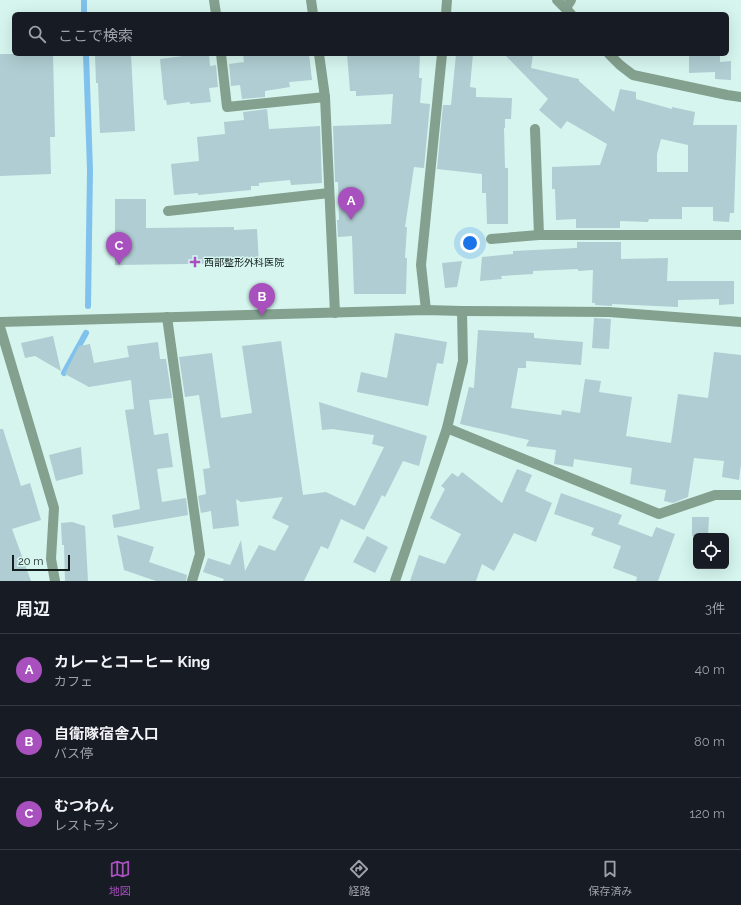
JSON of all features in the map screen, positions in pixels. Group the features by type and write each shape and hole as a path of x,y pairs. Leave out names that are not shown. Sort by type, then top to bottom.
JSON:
{"street":[{"path":"214,0 216,12"},
{"path":"311,0 313,12"},
{"path":"446,12 447,0"},
{"path":"557,0 569,8"},
{"path":"221,56 227,107 325,97"},
{"path":"319,56 325,97 335,313"},
{"path":"426,310 421,265 442,56"},
{"path":"611,56 633,75 741,97"},
{"path":"535,129 539,235"},
{"path":"168,211 329,193"},
{"path":"491,239 539,235 741,235"},
{"path":"0,322 426,310 609,312 741,322"},
{"path":"396,581 447,428 463,361 462,311"},
{"path":"166,317 200,554 192,581"},
{"path":"0,327 54,508 52,559 55,581"},
{"path":"447,428 659,514 715,495 741,495"}],"building":[{"path":"0,54 12,54 12,56 53,56 55,137 50,137 51,174 0,176"},
{"path":"95,56 131,56 135,131 100,133 98,83 96,83"},
{"path":"183,56 209,56 210,66 216,65 218,87 209,88 211,102 190,104 190,102 167,105 166,100 164,100 160,59"},
{"path":"243,56 309,56 312,80 289,82 290,87 265,91 265,97 242,99 240,85 231,86 229,64 244,62"},
{"path":"347,56 420,56 419,78 422,78 420,103 430,104 424,168 414,167 405,227 407,227 405,258 407,258 406,294 354,294 352,236 338,237 338,182 335,182 333,126 391,124 393,94 356,96 356,91 350,91"},
{"path":"456,56 473,56 470,87 476,88 476,97 512,98 511,119 505,119 504,128 505,168 508,168 508,224 487,224 486,193 482,193 482,174 437,169 443,105 451,105"},
{"path":"506,56 533,56 531,68 579,79 579,81 614,112 620,89 636,92 636,99 672,109 672,107 695,112 693,125 737,125 734,213 730,213 729,222 713,221 713,207 682,207 682,219 649,219 648,222 620,221 620,228 576,228 576,219 556,220 555,189 552,189 552,167 600,165 607,144 567,121 561,129 539,110 548,99","holes":["661,139 688,145 688,172 657,172 657,154"]},
{"path":"689,56 720,56 720,62 731,61 731,80 715,79 715,72 689,73"},
{"path":"267,109 269,129 320,126 322,183 291,185 290,180 259,183 259,186 251,186 251,190 198,195 198,193 174,195 171,164 199,161 197,137 225,134 224,122 244,120 243,112"},
{"path":"115,199 146,199 146,228 234,227 234,230 257,229 259,263 115,265"},
{"path":"577,242 621,242 621,259 668,258 667,281 734,281 734,304 719,305 719,299 678,300 678,307 612,304 612,306 595,305 595,303 592,303 593,270 578,271 578,269 533,271 533,274 501,276 502,279 480,281 482,257 513,254 513,251 577,248"},
{"path":"462,261 457,287 445,288 442,263"},
{"path":"594,318 611,319 609,349 592,348"},
{"path":"478,330 534,333 534,338 583,342 581,365 526,361 526,368 518,368 511,408 561,415 562,410 580,413 585,379 601,381 599,392 632,397 626,436 671,443 678,394 708,398 714,352 741,355 741,464 739,480 722,477 724,461 694,458 688,497 673,503 664,501 666,490 630,484 632,468 574,459 573,467 554,464 556,450 526,446 529,440 460,424 469,387 474,388"},
{"path":"395,333 447,342 443,364 437,363 428,406 357,392 361,372 387,378"},
{"path":"53,336 61,371 35,356 25,358 21,343"},
{"path":"281,341 303,495 326,492 355,506 384,447 372,444 374,435 332,429 322,430 319,402 427,436 419,466 403,461 385,497 382,495 364,530 341,519 328,549 321,546 304,581 223,581 224,579 203,572 208,558 230,565 241,540 245,571 259,545 275,551 289,526 272,518 283,497 241,502 236,499 239,526 213,529 211,511 201,513 198,496 206,494 203,469 210,468 199,395 185,397 179,357 212,353 221,418 252,413 242,346"},
{"path":"158,342 160,359 166,359 172,398 149,400 154,435 168,433 173,467 157,469 162,502 186,498 188,515 114,528 112,515 140,509 125,410 134,409 131,380 89,387 65,374 79,346 90,344 94,363 129,357 127,346"},
{"path":"0,429 3,429 21,486 30,483 41,520 12,529 31,581 0,581"},
{"path":"81,447 83,474 56,481 49,455"},
{"path":"517,469 532,475 525,491 552,503 536,542 514,533 494,571 482,564 476,581 410,581 419,555 445,564 461,534 430,518 445,489 441,486 452,473 458,477 462,472 502,503"},
{"path":"561,493 622,515 618,524 652,537 656,527 675,534 658,581 636,581 637,577 613,568 621,546 591,535 594,528 554,514"},
{"path":"692,517 709,517 708,533 693,533 692,536"},
{"path":"72,522 85,526 88,581 65,581 64,545 62,545 61,523"},
{"path":"117,535 154,547 149,562 187,575 186,581 156,581 124,570"},
{"path":"367,536 388,547 375,573 353,562"}],"waterway":[{"path":"84,0 84,12"},
{"path":"86,56 90,170 88,306"},
{"path":"64,373 86,333"}],"place":[{"name":"カレーとコーヒー King","path":"351,220"},
{"name":"西部整形外科医院","path":"195,262"},
{"name":"むつわん","path":"119,265"},
{"name":"自衛隊宿舎入口","path":"262,316"}]}
